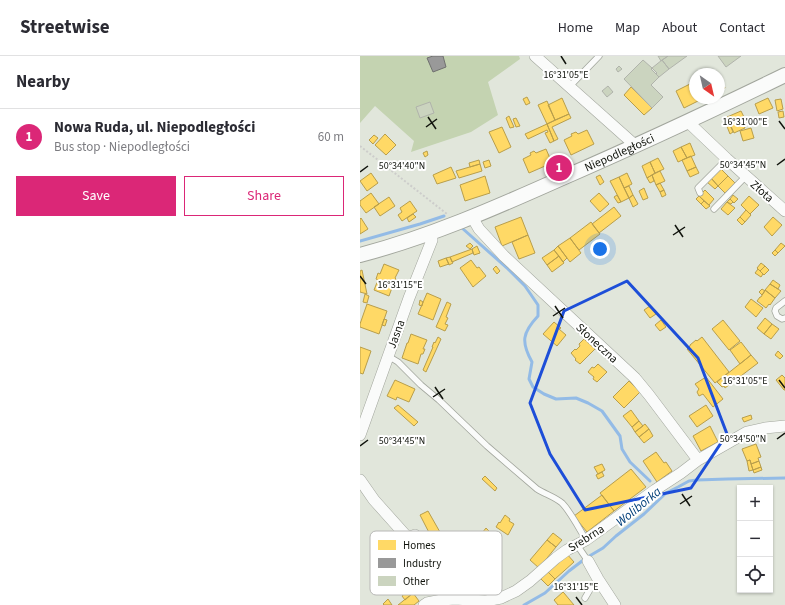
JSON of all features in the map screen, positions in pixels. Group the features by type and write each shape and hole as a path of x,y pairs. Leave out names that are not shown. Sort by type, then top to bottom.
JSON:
{"street":[{"path":"534,56 636,146"},
{"name":"Niepodległości","path":"360,255 431,233 511,201 636,146 785,75"},
{"name":"Złota","path":"687,121 727,159 785,210"},
{"name":"Słoneczna","path":"472,217 479,229 504,256 635,378 698,460"},
{"name":"Jasna","path":"360,435 409,298 432,240 431,233"},
{"name":"Srebrna","path":"424,605 442,600 456,599 486,601 501,598 516,591 530,582 567,550 584,550 655,490 698,460 747,432 785,426"},
{"path":"360,480 374,500 402,531"},
{"path":"584,550 598,578 615,605"}],"lane":[{"path":"569,87 599,56"},
{"path":"700,193 698,188 727,159"},
{"path":"714,209 746,176"},
{"path":"785,301 774,311 777,316 782,319 785,318"},
{"path":"388,356 398,362 487,446 537,489 560,502 565,507 584,550"},
{"path":"585,598 598,578"}],"path":[{"path":"360,146 447,214 452,225"}],"highlighted area":[{"path":"627,281 698,358 727,434 691,488 585,510 550,454 530,403 564,311"}],"green space":[{"path":"360,56 519,56 520,59 488,82 498,115 471,132 411,152 414,141 375,106 360,123"}],"building: Homes":[{"path":"689,84 689,104 692,104 684,108 676,91"},
{"path":"631,87 652,108 644,115 624,95"},
{"path":"527,97 530,103 526,105 523,99"},
{"path":"562,98 569,114 555,120 548,105"},
{"path":"768,98 773,108 759,114 755,104"},
{"path":"781,99 783,109 777,111 775,100"},
{"path":"547,101 555,120 547,124 538,105"},
{"path":"741,111 747,123 744,125 745,128 734,133 727,117"},
{"path":"783,111 784,117 779,118 778,112"},
{"path":"569,114 571,118 552,127 558,139 554,141 547,124"},
{"path":"509,116 514,127 510,128 506,118"},
{"path":"516,118 520,126 516,127 513,119"},
{"path":"729,123 733,132 730,134 726,124"},
{"path":"547,124 554,141 550,143 545,133 548,132 547,130 528,139 525,134"},
{"path":"502,127 511,147 499,153 489,132"},
{"path":"751,128 754,138 743,141 740,131"},
{"path":"587,130 594,144 571,155 564,140 572,136 571,134 576,132 578,134"},
{"path":"385,134 396,145 386,155 375,145"},
{"path":"374,135 378,138 373,144 369,140"},
{"path":"690,143 695,155 687,158 681,147"},
{"path":"681,147 687,158 678,162 673,151"},
{"path":"546,149 552,163 529,173 523,159 531,155 530,153 534,151 536,153"},
{"path":"427,151 428,155 425,157 423,153"},
{"path":"691,156 696,167 687,171 682,160"},
{"path":"658,158 664,169 655,173 650,162"},
{"path":"479,160 480,164 470,167 469,163"},
{"path":"489,160 491,166 485,168 483,162"},
{"path":"650,162 655,173 647,178 642,166"},
{"path":"480,164 482,171 459,178 456,171"},
{"path":"451,167 456,178 437,184 433,175"},
{"path":"696,167 699,173 690,177 687,171"},
{"path":"720,168 728,176 718,186 711,178"},
{"path":"660,171 665,181 656,185 652,175"},
{"path":"371,173 378,183 367,191 360,181"},
{"path":"627,173 632,184 624,188 619,177"},
{"path":"600,175 604,182 600,185 596,177"},
{"path":"652,175 654,181 650,183 647,178"},
{"path":"485,176 490,193 465,201 460,185"},
{"path":"728,176 735,183 725,193 718,186"},
{"path":"619,177 629,198 621,202 610,181"},
{"path":"711,178 718,186 715,189 707,182"},
{"path":"660,183 664,190 660,192 656,185"},
{"path":"629,186 633,195 629,198 624,188"},
{"path":"644,188 648,198 643,200 639,191"},
{"path":"664,190 666,195 662,197 660,192"},
{"path":"705,190 714,199 709,205 699,196"},
{"path":"371,193 379,204 366,213 360,205 360,201"},
{"path":"599,193 609,204 600,212 590,201"},
{"path":"617,195 621,202 618,203 614,197"},
{"path":"633,195 638,204 633,207 629,198"},
{"path":"733,195 738,199 734,203 730,199"},
{"path":"699,196 704,201 701,204 696,199"},
{"path":"749,196 759,205 750,214 741,205"},
{"path":"389,197 395,206 380,216 374,207"},
{"path":"730,199 733,202 731,204 727,202"},
{"path":"410,201 417,211 402,221 398,215 402,212 400,208"},
{"path":"704,201 710,206 706,209 701,204"},
{"path":"727,202 735,208 728,215 721,209"},
{"path":"614,207 621,216 599,233 592,224"},
{"path":"746,210 751,215 745,222 740,217"},
{"path":"413,214 416,217 409,222 407,218"},
{"path":"521,217 528,235 502,246 495,227"},
{"path":"740,217 745,222 742,225 737,220"},
{"path":"773,217 782,225 772,236 764,227"},
{"path":"361,218 368,229 360,234 360,219"},
{"path":"591,222 600,234 579,250 570,238"},
{"path":"528,235 535,253 519,259 512,242"},
{"path":"570,238 581,253 570,262 558,246"},
{"path":"470,243 473,246 470,249 466,246"},
{"path":"781,243 785,246 778,253 775,250"},
{"path":"477,246 480,253 474,255 472,249"},
{"path":"558,246 567,258 563,262 554,250"},
{"path":"472,249 473,253 452,262 450,257"},
{"path":"554,250 559,256 547,265 542,258"},
{"path":"775,250 778,253 775,256 772,253"},
{"path":"559,256 564,263 552,272 547,265"},
{"path":"450,257 453,263 449,265 446,258"},
{"path":"446,258 449,264 440,267 438,261"},
{"path":"471,260 486,276 473,287 460,268"},
{"path":"761,263 765,266 760,271 757,268"},
{"path":"384,264 399,270 389,296 374,290 378,280 376,279 378,273 380,274"},
{"path":"496,266 500,271 497,274 493,269"},
{"path":"765,266 769,270 764,275 760,271"},
{"path":"758,269 763,274 761,277 755,273"},
{"path":"362,270 367,294 360,292 360,271"},
{"path":"773,280 780,285 778,289 770,284"},
{"path":"770,284 781,291 775,298 765,290"},
{"path":"762,289 765,291 762,295 759,292"},
{"path":"765,290 775,298 766,308 757,301"},
{"path":"427,293 441,299 433,320 418,314"},
{"path":"365,294 369,296 367,303 363,302"},
{"path":"751,299 763,308 756,317 745,307"},
{"path":"420,300 423,302 422,306 419,305"},
{"path":"447,302 451,304 446,317 448,318 445,324 448,325 445,331 436,327"},
{"path":"367,304 387,311 379,334 360,327"},
{"path":"650,306 656,314 650,318 644,310"},
{"path":"765,318 772,324 764,334 757,328"},
{"path":"384,319 387,320 385,326 382,325"},
{"path":"661,320 666,327 660,331 655,325"},
{"path":"723,320 740,341 729,350 712,329"},
{"path":"554,322 566,335 557,346 543,334"},
{"path":"772,324 779,329 771,339 764,334"},
{"path":"411,334 427,340 423,349 425,349 423,354 421,354 418,364 402,358"},
{"path":"438,337 441,339 426,372 423,370 434,342 435,343"},
{"path":"702,337 729,372 715,383 687,349 696,340 697,341"},
{"path":"584,339 595,349 580,364 575,360 576,359 571,353 580,346 579,344"},
{"path":"741,342 751,355 740,364 730,350"},
{"path":"360,347 371,351 363,374 360,373"},
{"path":"778,351 783,356 780,359 775,355"},
{"path":"751,355 758,363 725,388 717,382"},
{"path":"598,364 607,372 597,382 588,372 592,367 594,368"},
{"path":"782,375 785,378 785,390 776,380"},
{"path":"706,377 723,399 713,407 703,394 699,396 697,392 699,389 695,384"},
{"path":"395,380 415,389 409,402 397,397 396,400 387,396"},
{"path":"629,381 640,392 624,408 613,397"},
{"path":"398,405 418,422 414,426 394,408"},
{"path":"706,405 713,416 697,427 689,416"},
{"path":"631,410 639,421 632,427 623,416"},
{"path":"751,415 752,419 744,422 742,418"},
{"path":"639,421 643,426 635,432 632,427"},
{"path":"645,424 649,429 639,437 635,432"},
{"path":"710,426 718,442 701,451 693,436"},
{"path":"649,429 653,436 644,443 639,437"},
{"path":"756,444 761,457 758,458 759,461 751,464 750,460 747,461 742,449"},
{"path":"656,452 664,463 666,462 672,471 657,482 643,461"},
{"path":"750,460 753,470 749,471 747,461"},
{"path":"759,461 761,467 753,470 751,464"},
{"path":"602,464 605,470 598,474 594,467"},
{"path":"761,467 762,470 754,473 753,470"},
{"path":"631,469 646,487 614,511 600,493"},
{"path":"602,472 604,476 598,479 596,475"},
{"path":"485,476 497,488 495,491 482,479"},
{"path":"602,495 614,511 587,532 574,516"},
{"path":"428,511 439,531 428,531 420,515"},
{"path":"505,515 510,519 509,521 514,524 508,535 496,527"},
{"path":"553,533 562,540 556,547 547,540"},
{"path":"547,540 556,547 539,568 530,560"},
{"path":"566,553 574,562 555,579 546,570"},
{"path":"546,570 555,579 548,586 539,577"},
{"path":"563,592 574,605 558,605 554,600"},
{"path":"403,595 411,595 405,600 402,596"},
{"path":"410,595 414,595 419,601 414,605 398,605"},
{"path":"388,599 392,605 384,605 383,604"}],"building: Industry":[{"path":"433,56 443,56 446,67 433,72 427,58"}],"building: Other":[{"path":"658,56 668,56 661,61"},
{"path":"668,56 687,56 669,69 662,60"},
{"path":"718,56 741,56 726,67"},
{"path":"643,60 659,77 651,85 663,97 652,108 624,79"},
{"path":"662,60 669,69 659,77 652,68"},
{"path":"619,66 622,69 618,72 616,69"},
{"path":"608,86 613,92 607,97 602,91"},
{"path":"430,102 434,113 420,118 416,107"}],"waterway":[{"path":"360,241 444,216"},
{"path":"462,228 525,286 538,305 538,316 526,333 525,338 526,349 532,362 529,379 533,387 556,399 576,398 602,411 620,436 622,449 630,462 650,481"},
{"name":"Woliborka","path":"524,605 545,593 569,571 586,558 603,548 644,514 666,493 689,481 785,478"}],"place":[{"name":"Nowa Ruda, ul. Niepodległości","path":"559,168"}]}
